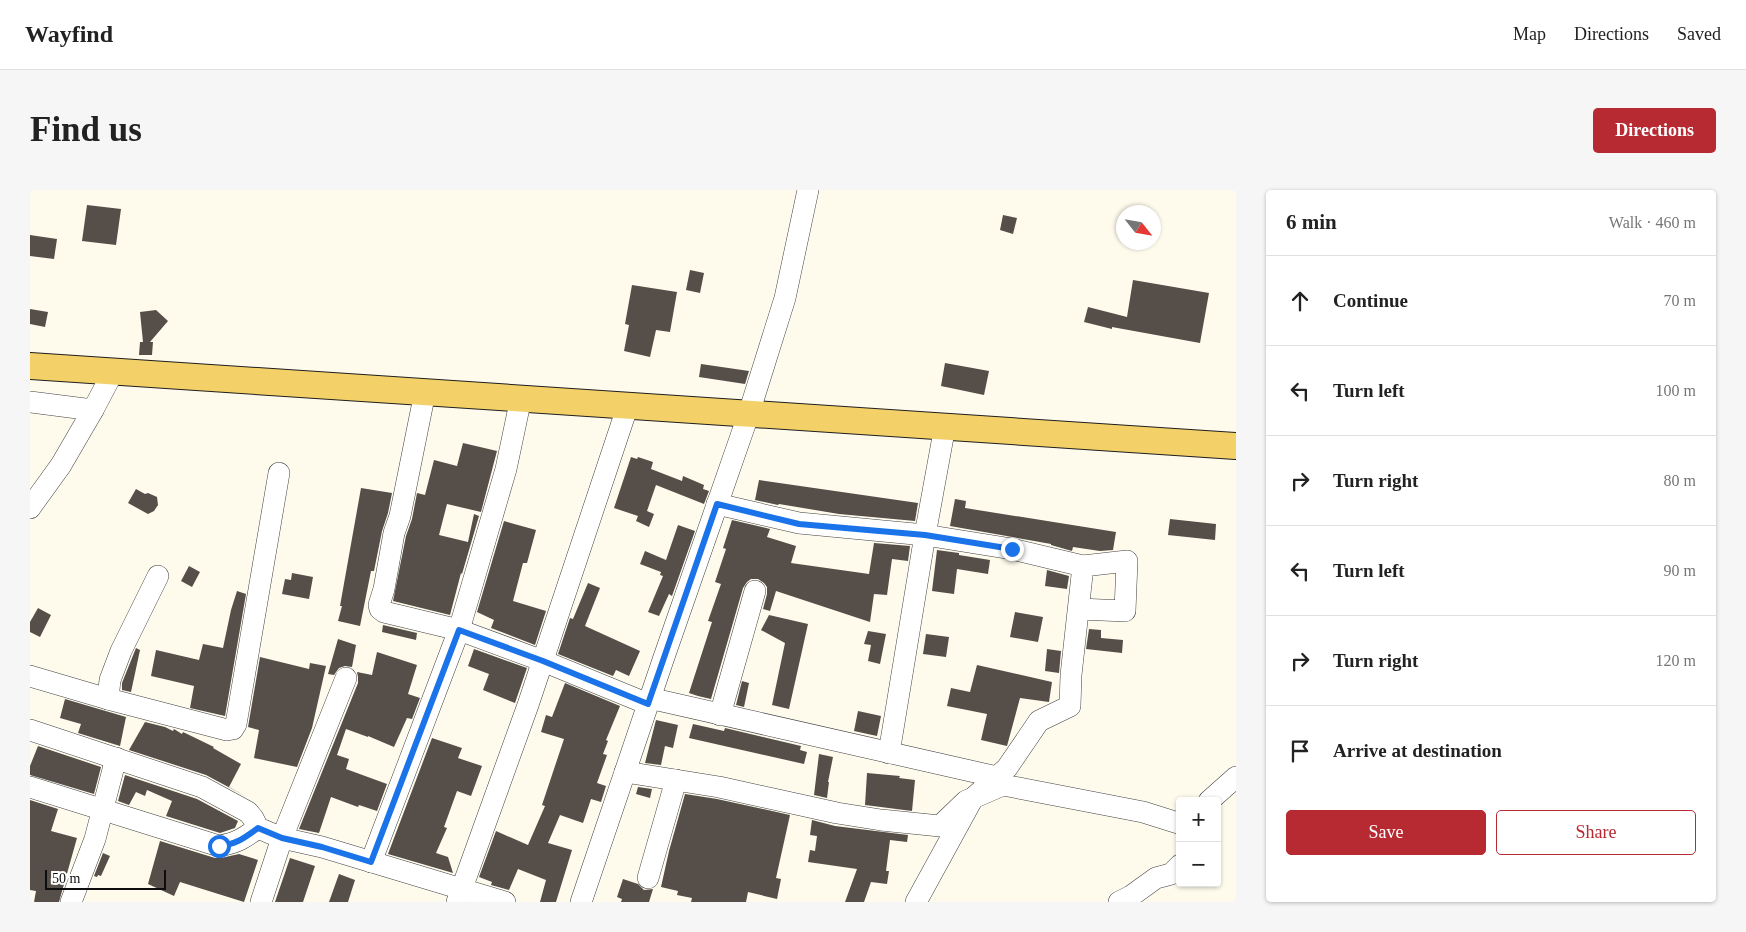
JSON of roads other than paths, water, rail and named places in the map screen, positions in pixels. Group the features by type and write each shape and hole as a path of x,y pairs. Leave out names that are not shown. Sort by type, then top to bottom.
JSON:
{"main road":[{"path":"30,366 1236,446"}],"street":[{"path":"581,902 648,701 749,413 785,298 808,190"},
{"path":"30,508 61,465 113,372"},
{"path":"425,392 400,516 394,534 379,605 380,609 384,612 459,630 648,701 997,776"},
{"path":"371,862 459,630 506,469 521,398"},
{"path":"30,402 93,410"},
{"path":"459,896 543,661 628,405"},
{"path":"889,753 945,426"},
{"path":"30,676 108,699 227,730 233,729 236,724 245,678 279,473"},
{"path":"717,504 799,524 925,535 1012,549 1083,566 1127,561 1125,611 1079,609"},
{"path":"916,902 973,798 1006,768 1039,721 1070,706 1071,674 1083,566"},
{"path":"108,699 110,680 121,651 158,576"},
{"path":"720,715 755,591"},
{"path":"261,902 282,838 346,678"},
{"path":"30,730 202,786 248,812 258,828 282,838 322,847 371,862 459,896 505,902"},
{"path":"71,902 95,839 116,758"},
{"path":"625,772 718,787 837,813 940,826 966,801 1003,785 1143,812 1176,825"},
{"path":"1214,797 1236,777"},
{"path":"648,878 676,780"},
{"path":"30,787 219,846 237,842 258,828"},
{"path":"1119,902 1156,878 1171,874 1176,869"}]}
